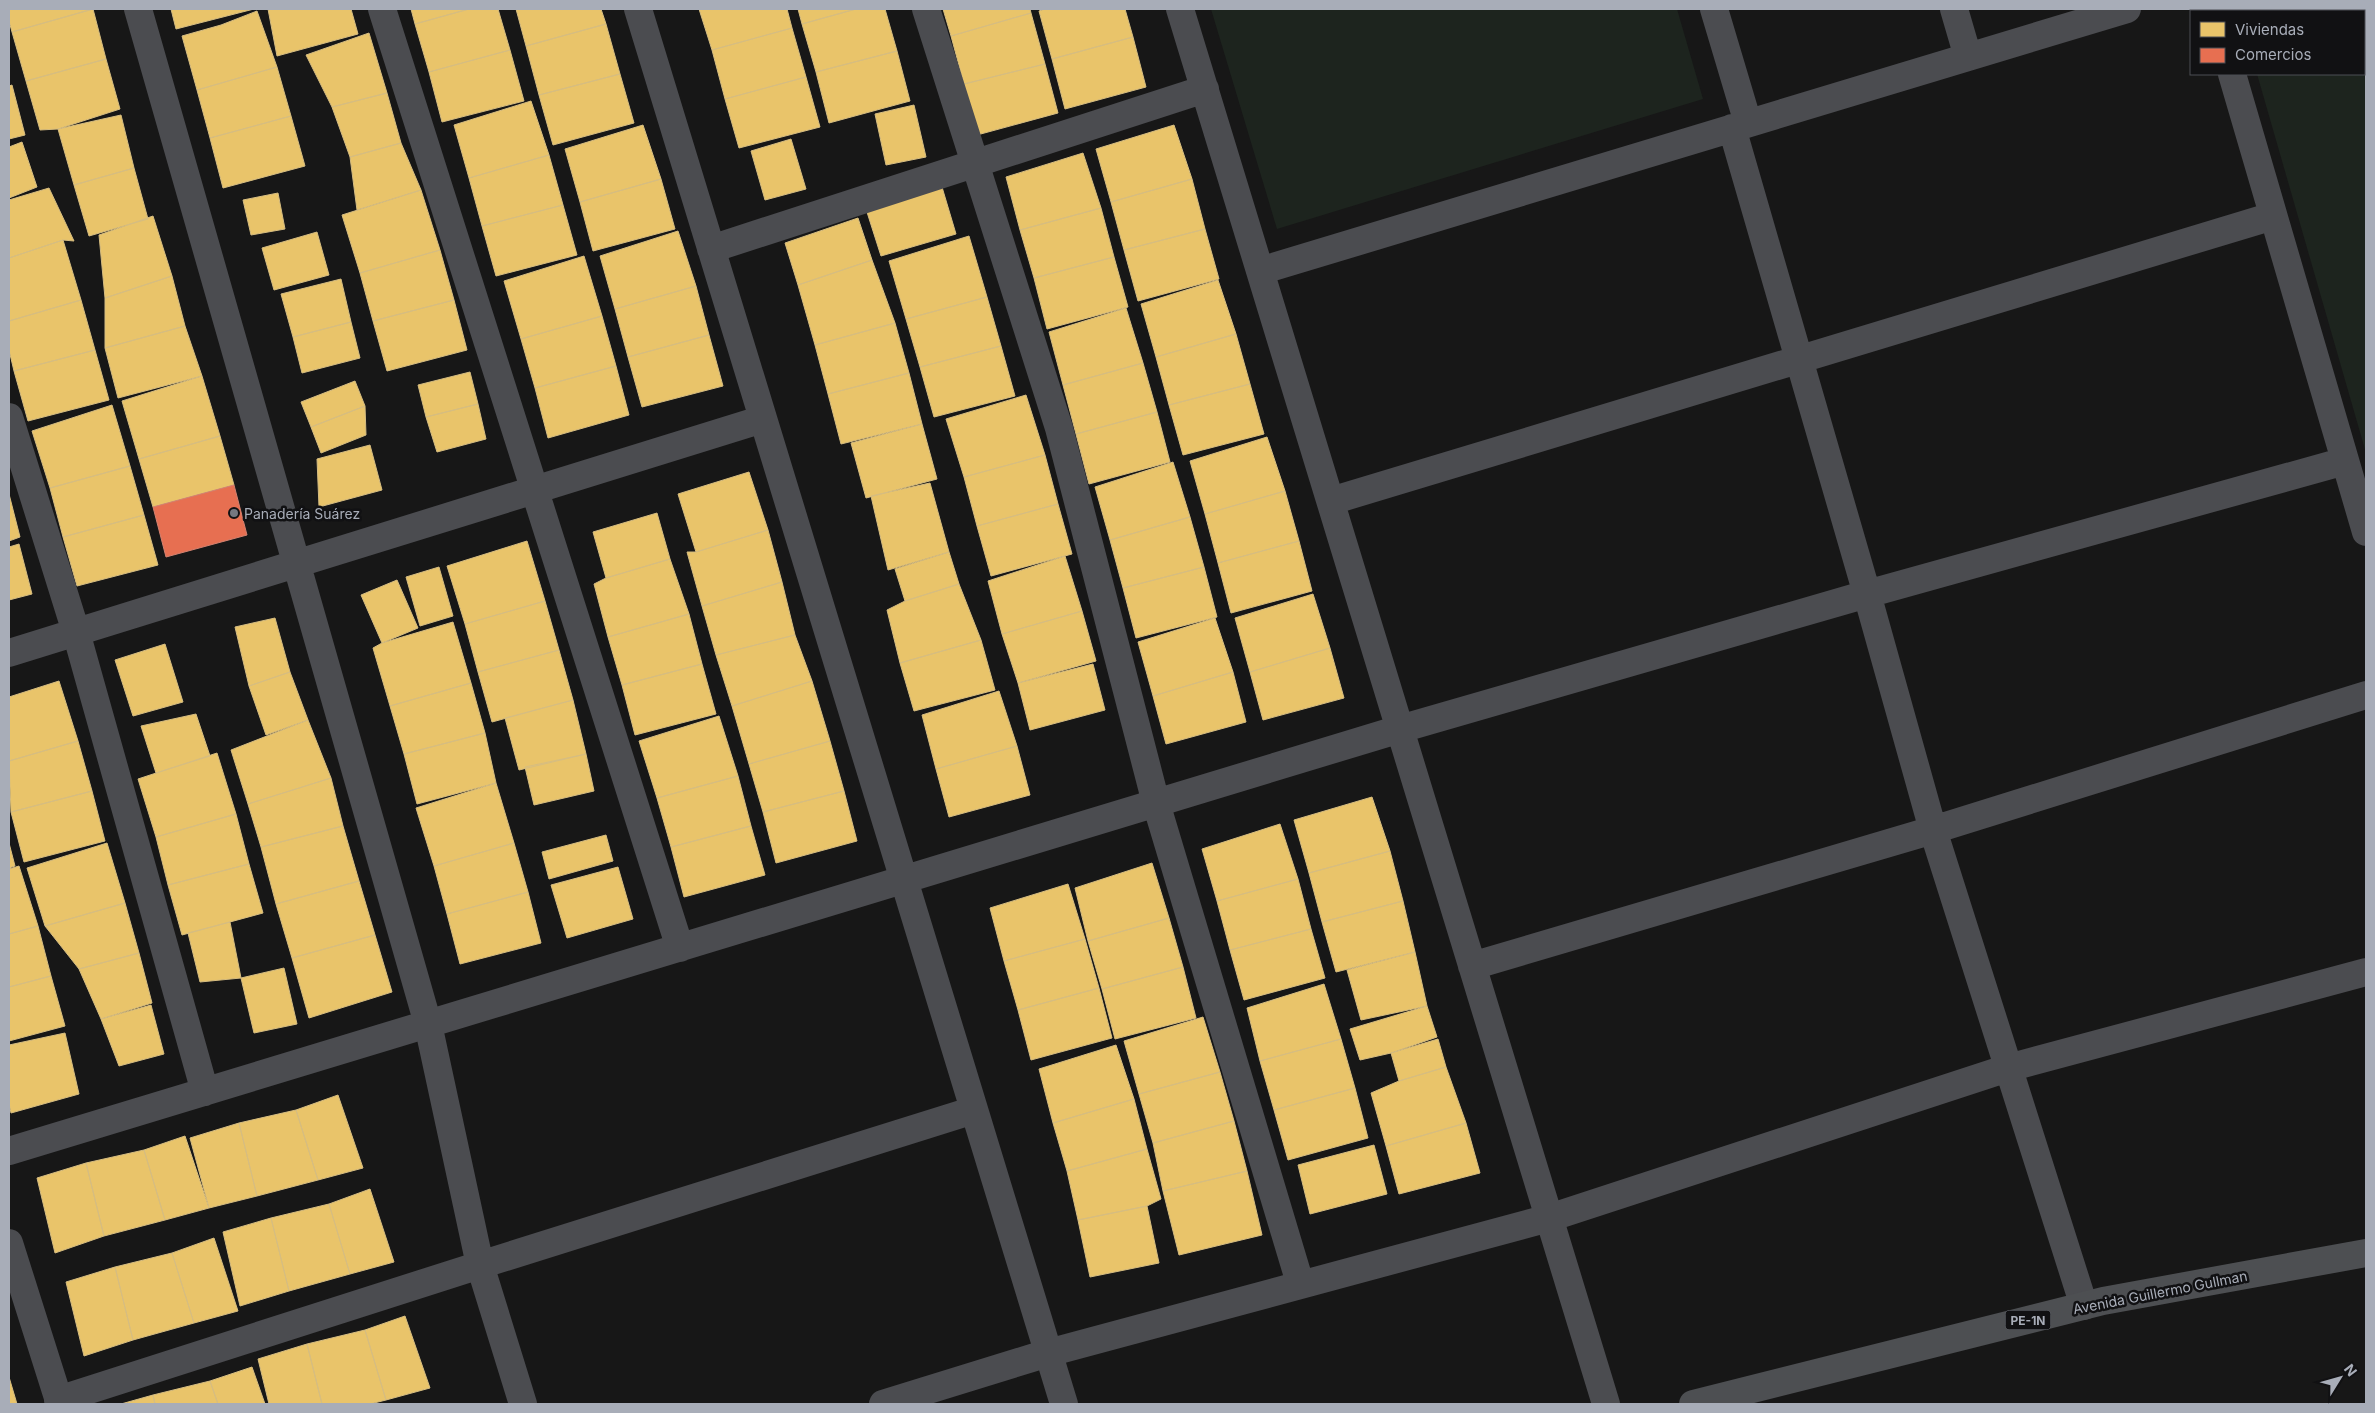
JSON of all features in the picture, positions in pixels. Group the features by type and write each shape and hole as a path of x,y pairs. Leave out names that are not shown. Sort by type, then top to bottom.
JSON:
{"main road":[{"name":"Avenida Guillermo Gullman","path":"1693,1404 1721,1400 2084,1306 2366,1253"}],"street":[{"path":"138,9 428,1024 480,1265 523,1404"},
{"path":"382,9 680,948"},
{"path":"638,9 1064,1404"},
{"path":"926,9 1059,428 1156,803 1300,1283"},
{"path":"1180,9 1606,1404"},
{"path":"1714,9 1740,126 1799,359 1933,830 2084,1306"},
{"path":"1954,9 1968,57"},
{"path":"1260,271 2127,9"},
{"path":"2232,75 2366,532"},
{"path":"711,249 1205,89"},
{"path":"1331,502 2273,216"},
{"path":"9,418 76,632 205,1092"},
{"path":"9,653 763,419"},
{"path":"9,1151 1400,729 1867,594 2345,461"},
{"path":"1472,966 1933,830 2366,695"},
{"path":"882,1404 1048,1353 1300,1283 1549,1218 2008,1068 2366,972"},
{"path":"9,1243 59,1402 480,1265 974,1110"}],"shaded area":[{"path":"1211,9 1677,9 1703,99 1277,229"},
{"path":"2366,9 2366,453 2257,75 2365,75 2365,10 2238,10"}],"building: Viviendas":[{"path":"9,9 93,9 12,32 9,21"},
{"path":"93,9 106,59 26,81 12,32"},
{"path":"171,9 254,9 176,29"},
{"path":"268,9 351,9 358,34 277,56"},
{"path":"411,9 469,9 415,24"},
{"path":"469,9 498,9 510,50 429,72 415,24"},
{"path":"516,9 601,9 606,24 526,46"},
{"path":"699,9 787,9 792,28 712,50"},
{"path":"798,9 856,9 802,24"},
{"path":"856,9 885,9 897,51 816,72 802,24"},
{"path":"943,9 1030,9 1031,13 951,36"},
{"path":"1045,9 1125,9 1133,37 1052,59 1039,11"},
{"path":"257,11 277,67 197,90 182,36 221,25"},
{"path":"1031,13 1045,64 964,84 951,36"},
{"path":"606,24 620,74 539,95 526,46"},
{"path":"792,28 806,77 725,99 712,50"},
{"path":"369,33 387,93 332,107 306,55"},
{"path":"1133,37 1146,87 1065,109 1052,59"},
{"path":"510,50 524,101 442,122 429,72"},
{"path":"897,51 910,101 829,123 816,72"},
{"path":"106,59 120,109 58,129 40,130 26,81"},
{"path":"1045,64 1058,113 977,135 964,84"},
{"path":"277,67 291,116 210,138 197,90"},
{"path":"620,74 634,123 553,145 539,95"},
{"path":"806,77 820,127 739,148 725,99"},
{"path":"12,85 25,135 9,139 9,86"},
{"path":"387,93 401,143 350,157 332,107"},
{"path":"531,101 549,155 469,178 454,125"},
{"path":"914,105 926,157 886,165 875,114"},
{"path":"121,115 134,168 74,185 58,129"},
{"path":"291,116 305,166 223,188 210,138"},
{"path":"643,125 661,179 580,202 565,149"},
{"path":"1174,125 1192,179 1111,202 1096,149"},
{"path":"791,139 806,189 765,200 751,151"},
{"path":"22,142 37,187 9,198 9,147"},
{"path":"401,143 421,190 357,210 350,157"},
{"path":"1083,153 1101,208 1020,230 1006,177"},
{"path":"549,155 563,205 482,226 469,178"},
{"path":"134,168 148,219 89,236 74,185"},
{"path":"661,179 675,229 593,251 580,202"},
{"path":"1192,179 1205,229 1124,250 1111,202"},
{"path":"942,187 956,234 881,256 866,209"},
{"path":"49,188 74,241 63,240 9,258 9,200"},
{"path":"421,190 440,250 360,273 342,215"},
{"path":"278,193 285,229 251,235 243,200"},
{"path":"563,205 577,255 496,276 482,226"},
{"path":"1101,208 1114,257 1034,278 1020,230"},
{"path":"153,216 172,276 105,298 99,235"},
{"path":"858,218 872,260 798,285 785,243"},
{"path":"1205,229 1219,279 1138,301 1124,250"},
{"path":"678,231 696,286 615,309 600,256"},
{"path":"317,232 329,275 274,290 262,248"},
{"path":"969,236 987,297 906,319 889,261"},
{"path":"63,240 81,300 9,321 9,258"},
{"path":"440,250 454,300 373,321 360,273"},
{"path":"584,256 602,316 521,339 504,281"},
{"path":"1114,257 1128,307 1047,329 1034,278"},
{"path":"872,260 895,323 815,345 798,285"},
{"path":"172,276 185,326 105,348 105,298"},
{"path":"341,279 351,322 293,337 281,294"},
{"path":"1218,280 1236,334 1156,357 1141,304"},
{"path":"696,286 709,335 628,357 615,309"},
{"path":"987,297 1001,346 920,367 906,319"},
{"path":"81,300 95,350 14,371 9,350 9,321"},
{"path":"454,300 467,350 387,371 373,321"},
{"path":"1126,308 1143,363 1063,385 1049,332"},
{"path":"602,316 616,366 535,388 521,339"},
{"path":"351,322 360,358 302,373 293,337"},
{"path":"895,323 909,373 828,394 815,345"},
{"path":"185,326 202,376 118,398 105,348"},
{"path":"1236,334 1250,384 1169,405 1156,357"},
{"path":"709,335 723,386 642,407 628,357"},
{"path":"1001,346 1015,396 934,417 920,367"},
{"path":"95,350 109,400 28,421 14,371"},
{"path":"1143,363 1157,412 1076,434 1063,385"},
{"path":"616,366 629,415 548,438 535,388"},
{"path":"470,372 478,404 426,417 418,385"},
{"path":"909,373 922,424 841,444 828,394"},
{"path":"202,376 220,436 139,459 122,401"},
{"path":"355,381 365,406 311,427 301,402"},
{"path":"1250,384 1264,434 1183,455 1169,405"},
{"path":"1026,395 1045,455 964,477 946,419"},
{"path":"478,404 486,439 437,452 426,417"},
{"path":"112,405 130,466 50,488 32,431"},
{"path":"365,406 366,435 321,453 311,427"},
{"path":"1157,412 1170,462 1089,484 1076,434"},
{"path":"922,424 937,479 866,498 851,443"},
{"path":"220,436 234,485 153,507 139,459"},
{"path":"1267,437 1285,491 1205,514 1190,461"},
{"path":"370,445 382,490 319,507 317,459"},
{"path":"1045,455 1058,504 977,526 964,477"},
{"path":"1173,462 1190,517 1110,540 1095,487"},
{"path":"130,466 144,515 63,537 50,488"},
{"path":"749,472 768,530 696,552 678,494"},
{"path":"930,483 949,552 888,570 871,496"},
{"path":"1285,491 1299,541 1218,563 1205,514"},
{"path":"9,494 20,537 9,541"},
{"path":"1058,504 1072,554 991,576 977,526"},
{"path":"657,513 670,559 606,578 593,532"},
{"path":"144,515 158,565 77,586 63,537"},
{"path":"1190,517 1204,567 1123,588 1110,540"},
{"path":"768,530 782,582 702,606 687,552 696,552"},
{"path":"527,541 545,601 465,624 447,566"},
{"path":"1299,541 1312,591 1231,613 1218,563"},
{"path":"19,544 32,594 9,600 9,547"},
{"path":"949,552 959,584 905,601 895,569"},
{"path":"1065,556 1082,611 1002,634 988,581"},
{"path":"670,559 689,614 608,637 594,584 606,578"},
{"path":"439,567 453,616 420,626 406,577"},
{"path":"1204,567 1217,617 1136,638 1123,588"},
{"path":"397,580 418,628 382,643 361,595"},
{"path":"782,582 795,635 716,655 702,606"},
{"path":"959,584 981,640 900,663 887,610 905,601"},
{"path":"1313,594 1330,648 1250,672 1235,618"},
{"path":"545,601 559,650 478,672 465,624"},
{"path":"1082,611 1096,661 1018,683 1002,634"},
{"path":"689,614 702,664 622,685 608,637"},
{"path":"275,618 290,672 249,686 235,627"},
{"path":"1215,618 1233,672 1153,696 1138,642"},
{"path":"453,622 471,683 390,706 373,648 382,643"},
{"path":"795,635 812,681 732,706 716,655"},
{"path":"981,640 995,690 914,711 900,663"},
{"path":"165,644 183,702 133,716 115,660"},
{"path":"1330,648 1344,698 1263,720 1250,672"},
{"path":"559,650 573,700 492,722 478,672"},
{"path":"702,664 716,714 635,735 622,685"},
{"path":"1093,664 1105,710 1030,730 1018,683"},
{"path":"290,672 308,720 266,735 249,686"},
{"path":"1233,672 1246,722 1166,744 1153,696"},
{"path":"59,681 78,741 9,761 9,697"},
{"path":"812,681 830,741 749,764 732,706"},
{"path":"471,683 485,733 404,754 390,706"},
{"path":"999,691 1017,746 936,769 922,715"},
{"path":"573,700 586,754 519,770 505,718"},
{"path":"196,714 210,756 156,773 141,726"},
{"path":"719,716 738,776 657,798 639,741"},
{"path":"308,720 331,778 248,804 231,750"},
{"path":"485,733 496,783 417,804 404,754"},
{"path":"78,741 92,791 11,812 9,761"},
{"path":"830,741 844,791 763,812 749,764"},
{"path":"1017,746 1030,795 949,817 936,769"},
{"path":"217,753 236,814 156,837 138,779"},
{"path":"586,754 594,791 534,805 525,767"},
{"path":"738,776 751,826 671,847 657,798"},
{"path":"331,778 343,826 261,847 248,804"},
{"path":"496,783 514,843 434,866 416,808"},
{"path":"92,791 105,841 24,862 11,812"},
{"path":"844,791 857,841 776,863 763,812"},
{"path":"1372,797 1390,851 1309,873 1294,820"},
{"path":"236,814 249,864 168,885 156,837"},
{"path":"1280,824 1298,879 1217,901 1202,849"},
{"path":"343,826 359,881 276,904 261,847"},
{"path":"751,826 765,875 684,897 671,847"},
{"path":"606,835 613,861 549,879 542,852"},
{"path":"9,843 15,866 9,868"},
{"path":"107,843 125,903 45,926 27,868"},
{"path":"514,843 528,892 447,914 434,866"},
{"path":"1390,851 1403,901 1322,922 1309,873"},
{"path":"1152,863 1169,918 1088,941 1075,888"},
{"path":"249,864 263,913 182,935 168,885"},
{"path":"19,866 38,926 9,934 9,869"},
{"path":"618,867 633,919 567,938 551,885"},
{"path":"1298,879 1311,929 1230,950 1217,901"},
{"path":"359,881 375,935 292,958 276,904"},
{"path":"1068,884 1085,939 1004,961 990,908"},
{"path":"528,892 541,943 460,964 447,914"},
{"path":"1403,901 1415,952 1336,972 1322,922"},
{"path":"125,903 139,953 79,969 45,926"},
{"path":"1169,918 1183,967 1102,989 1088,941"},
{"path":"230,922 241,978 200,982 188,933"},
{"path":"38,926 51,976 9,987 9,934"},
{"path":"1311,929 1325,978 1244,1000 1230,950"},
{"path":"375,935 392,992 309,1018 292,958"},
{"path":"1085,939 1099,988 1018,1010 1004,961"},
{"path":"1415,952 1427,1006 1361,1020 1347,970"},
{"path":"139,953 152,1003 101,1019 79,969"},
{"path":"1183,967 1196,1018 1115,1039 1102,989"},
{"path":"284,968 297,1024 254,1033 241,978"},
{"path":"51,976 65,1026 9,1041 9,987"},
{"path":"1324,984 1341,1039 1260,1061 1247,1008"},
{"path":"1099,988 1112,1038 1031,1060 1018,1010"},
{"path":"151,1005 164,1054 119,1066 101,1019"},
{"path":"1427,1006 1437,1037 1391,1053 1360,1060 1350,1029"},
{"path":"1203,1017 1220,1072 1139,1094 1124,1041"},
{"path":"65,1033 79,1094 11,1113 9,1103 9,1045"},
{"path":"1341,1039 1355,1088 1274,1110 1260,1061"},
{"path":"1438,1039 1446,1067 1399,1081 1391,1053"},
{"path":"1116,1045 1134,1099 1053,1123 1039,1069"},
{"path":"1446,1067 1466,1123 1386,1146 1371,1093 1399,1081"},
{"path":"1220,1072 1234,1121 1153,1143 1139,1094"},
{"path":"1355,1088 1368,1138 1288,1160 1274,1110"},
{"path":"338,1095 363,1168 318,1180 296,1110"},
{"path":"1134,1099 1147,1149 1067,1171 1053,1123"},
{"path":"296,1110 318,1180 257,1196 239,1123"},
{"path":"1234,1121 1247,1171 1163,1191 1153,1143"},
{"path":"239,1123 257,1196 209,1208 190,1138"},
{"path":"1466,1123 1480,1173 1399,1194 1386,1146"},
{"path":"185,1136 209,1208 165,1220 144,1150"},
{"path":"1374,1145 1387,1194 1310,1214 1298,1165"},
{"path":"1147,1149 1161,1199 1147,1206 1078,1220 1067,1171"},
{"path":"144,1150 165,1220 104,1236 86,1163"},
{"path":"86,1163 104,1236 55,1253 37,1178"},
{"path":"1247,1171 1262,1235 1179,1255 1163,1191"},
{"path":"370,1189 394,1262 350,1274 329,1204"},
{"path":"329,1204 350,1274 289,1291 271,1218"},
{"path":"1147,1206 1159,1263 1090,1277 1078,1220"},
{"path":"271,1218 289,1291 240,1306 223,1232"},
{"path":"214,1238 238,1311 194,1323 172,1253"},
{"path":"172,1253 194,1323 133,1340 115,1267"},
{"path":"115,1267 133,1340 84,1356 66,1282"},
{"path":"405,1316 430,1388 386,1400 365,1330"},
{"path":"365,1330 386,1400 370,1404 322,1404 307,1344"},
{"path":"307,1344 322,1404 269,1404 258,1359"},
{"path":"252,1367 265,1404 218,1404 210,1381"},
{"path":"9,1377 17,1404 9,1404"},
{"path":"210,1381 218,1404 155,1404 153,1395"},
{"path":"153,1395 155,1404 121,1404"}],"building: Comercios":[{"path":"234,485 247,535 166,557 153,507"}],"place":[{"name":"Panadería Suárez","path":"234,513"}]}
